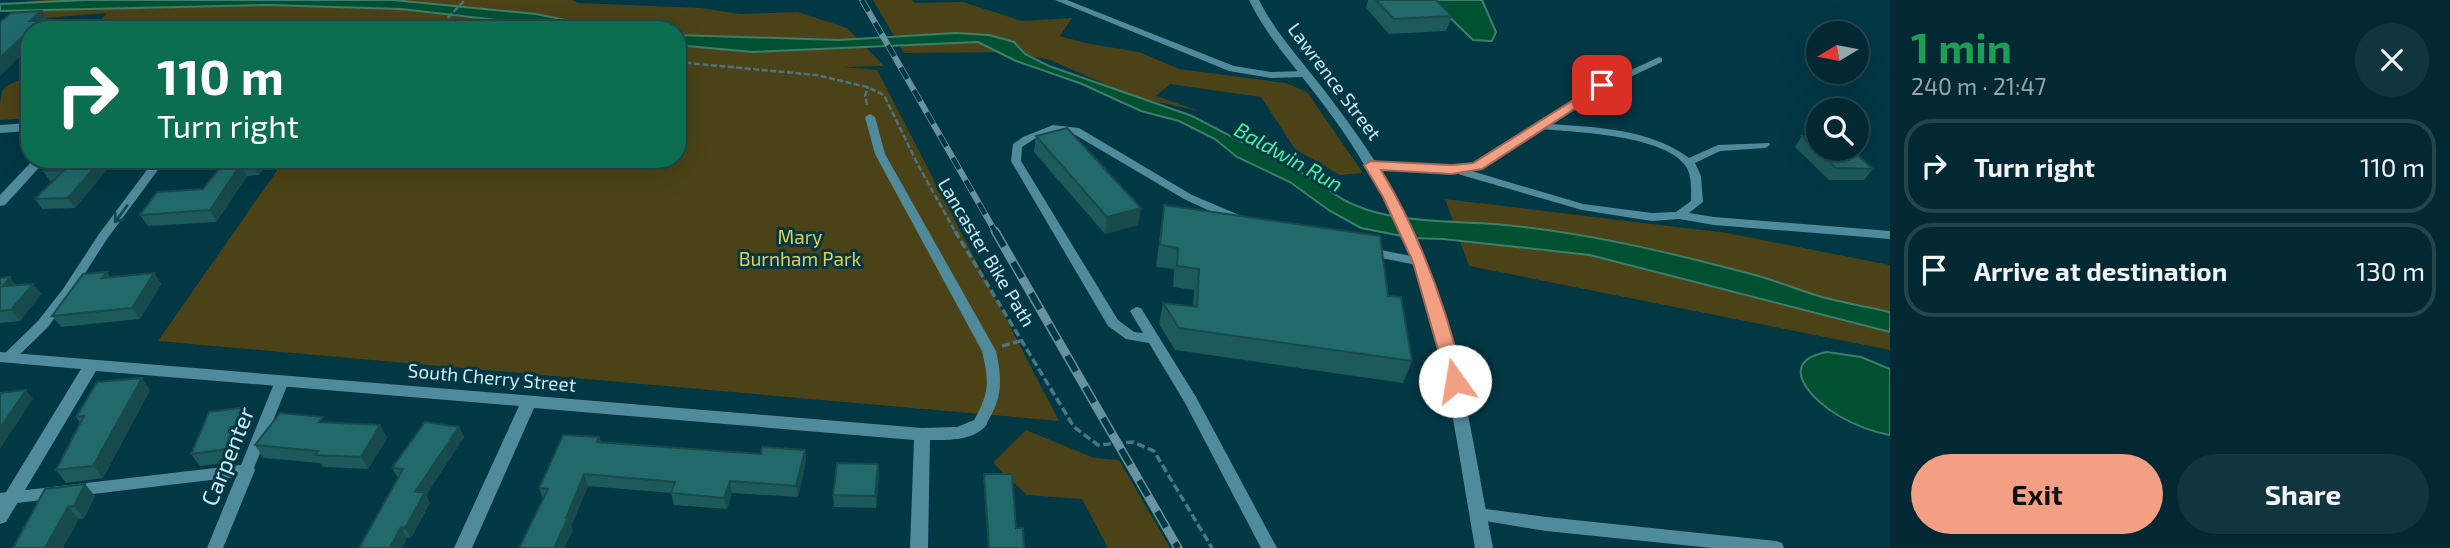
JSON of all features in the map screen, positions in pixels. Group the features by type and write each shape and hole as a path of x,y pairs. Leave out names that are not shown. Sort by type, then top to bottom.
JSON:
{"street":[{"name":"Lawrence Street","path":"1254,0 1271,31 1357,143 1390,197 1418,255 1443,331 1461,405 1484,548"},
{"path":"0,129 21,128"},
{"path":"0,202 32,168"},
{"name":"South Cherry Street","path":"4,357 922,434 959,433 979,424"},
{"path":"0,517 6,498 92,365"},
{"path":"463,548 529,402"},
{"path":"919,548 922,434"}],"lane":[{"path":"1059,0 1233,69 1271,75 1305,74"},
{"path":"1371,165 1452,169 1477,166 1608,82 1659,60"},
{"path":"870,117 880,154 989,351 996,378 993,403 979,424"},
{"path":"1538,126 1626,137 1661,145 1689,162 1697,180 1697,202 1679,215"},
{"path":"1153,339 1132,336 1113,323 1016,161 1017,146 1054,128 1075,130 1188,197 1255,225"},
{"path":"1689,162 1718,148 1765,145"},
{"path":"4,357 43,324 154,168"},
{"path":"1452,169 1582,207 1652,217 1679,215 1714,221 1890,235"},
{"path":"1348,247 1418,255"},
{"path":"1136,311 1191,401 1269,548"},
{"name":"Carpenter","path":"215,548 282,381"},
{"path":"6,498 247,470"},
{"path":"1478,514 1546,524 1776,548"}],"path":[{"path":"442,21 465,0"},
{"path":"686,63 792,73 868,87 865,96 870,117"},
{"name":"Lancaster Bike Path","path":"868,87 884,95 944,212 1074,427 1096,446 1139,442 1154,451 1212,548"}],"green space":[{"name":"Mary Burnham Park","path":"572,0 578,3 701,8 740,14 798,12 847,28 884,66 843,67 877,70 1059,421 158,341 279,168 686,168 686,21 100,21 107,13 8,21 27,1"},
{"path":"873,0 963,2 1022,21 1072,18 1060,36 1139,52 1179,69 1286,83 1307,92 1363,173 1340,175 1295,149 1261,97 1170,84 1156,96 1199,111 1135,97 1050,60 1011,52 904,53"},
{"path":"21,80 21,119 0,120 2,93"},
{"path":"1445,199 1727,233 1890,265 1890,350 1469,266"},
{"path":"1026,430 1094,458 1119,460 1170,548 1108,548 1082,499 1027,495 993,463"}],"shaded area":[{"path":"86,0 393,0 536,14 571,21 506,21 401,9 268,5 0,11 0,4"},
{"path":"1432,0 1482,0 1496,32 1492,41 1473,40"},
{"path":"955,33 989,35 1014,42 1025,54 1049,66 1192,116 1321,183 1338,197 1358,207 1403,218 1494,224 1559,232 1688,258 1760,276 1822,297 1890,312 1890,332 1590,255 1412,238 1361,228 1330,211 1290,182 1237,157 1215,139 1179,121 1141,111 1082,84 1016,61 978,42 753,52 686,46 686,35 839,40"},
{"path":"1827,352 1861,357 1890,369 1890,435 1845,419 1810,392 1803,382 1803,364 1811,357"}],"building":[{"path":"1376,0 1436,0 1452,16 1394,19"},
{"path":"41,11 30,21 21,21 21,38 0,58 0,22 11,13"},
{"path":"1067,128 1141,208 1107,217 1036,136"},
{"path":"1829,161 1864,161 1873,169 1836,168"},
{"path":"46,168 94,168 68,198 35,199 64,170 43,171"},
{"path":"220,168 238,168 210,210 140,215 157,192 203,189"},
{"path":"1164,205 1380,236 1388,296 1401,297 1412,361 1179,328 1163,303 1197,307 1199,269 1177,266 1178,248 1160,245"},
{"path":"107,272 102,278 154,273 132,308 52,316 83,274"},
{"path":"10,277 3,286 33,284 11,310 0,311 0,278"},
{"path":"142,378 93,466 56,470 84,416 76,417 97,382"},
{"path":"26,390 0,428 0,393"},
{"path":"246,407 228,449 191,454 209,412"},
{"path":"280,413 323,417 319,422 380,425 361,457 315,455 318,451 255,445"},
{"path":"425,422 459,427 415,492 425,492 405,528 401,527 390,548 359,548 403,469 392,468"},
{"path":"563,435 599,437 597,442 761,454 762,447 805,450 796,486 730,481 724,498 671,493 675,482 584,474 554,548 519,548 548,489 539,488"},
{"path":"837,463 878,464 875,496 833,495"},
{"path":"984,474 1012,474 1016,528 1023,528 1024,548 989,548"},
{"path":"85,484 74,506 68,507 45,548 13,548 45,489"}],"railway":[{"path":"862,0 996,233"},
{"path":"995,231 1178,548"}],"route":[{"path":"1455,381 1443,331 1421,262 1390,197 1371,165 1452,169 1477,166 1602,85"}],"water label":[{"name":"Baldwin Run","path":"1289,156"}]}
